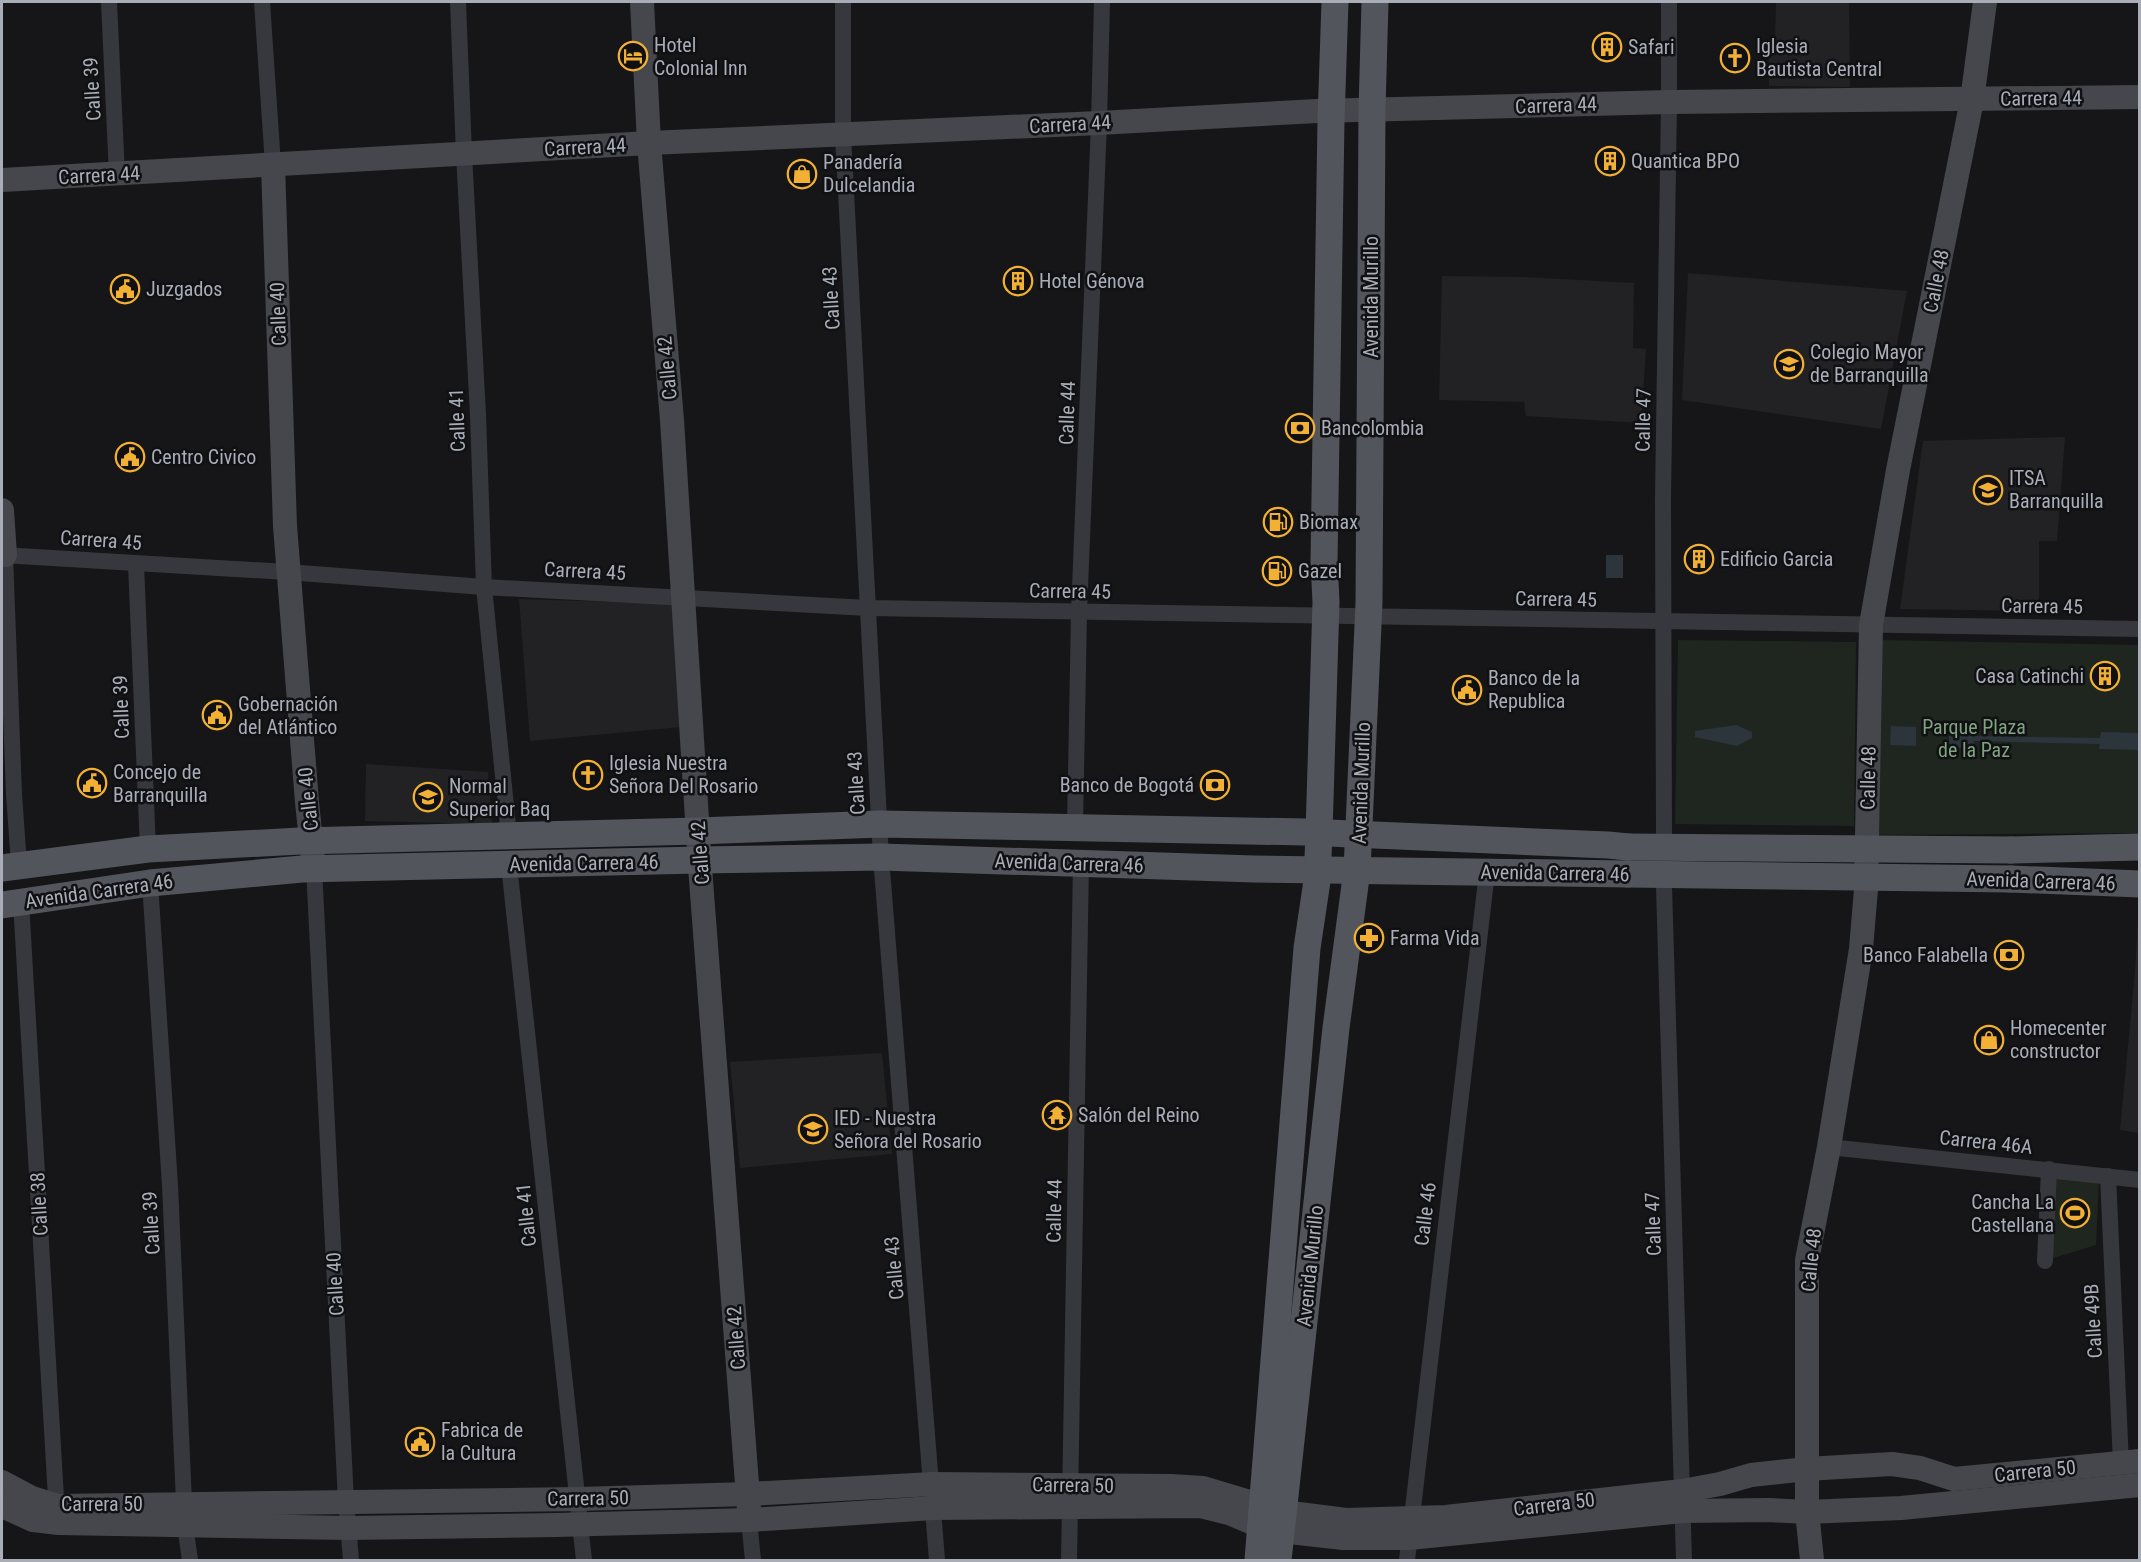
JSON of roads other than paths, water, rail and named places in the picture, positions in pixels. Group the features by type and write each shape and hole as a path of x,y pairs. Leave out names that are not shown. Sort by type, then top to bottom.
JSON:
{"main road":[{"name":"Avenida Murillo","path":"1278,1560 1272,1519 1306,960 1319,833 1325,616 1331,111 1335,2"},
{"name":"Avenida Murillo","path":"1258,1560 1272,1519 1357,870 1368,617 1375,2"},
{"path":"1360,798 1373,822 1394,835"},
{"name":"Avenida Carrera 46","path":"10,867 148,849 312,841 880,824 1394,835 1618,846 2011,850 2139,847"},
{"name":"Avenida Carrera 46","path":"11,903 150,883 314,868 881,857 1317,870 2011,879 2139,884"}],"street":[{"name":"Calle 39","path":"109,2 117,175"},
{"name":"Calle 40","path":"262,2 273,165 287,572 314,868 351,1560"},
{"name":"Calle 41","path":"458,2 484,587 509,836"},
{"name":"Calle 42","path":"642,2 649,144 672,420 700,860 753,1560"},
{"name":"Calle 43","path":"843,2 843,135 881,857 933,1484 937,1560"},
{"name":"Calle 44","path":"1075,827 1079,612 1100,123 1102,2"},
{"name":"Calle 47","path":"1664,839 1663,486 1669,2"},
{"name":"Calle 48","path":"1812,1560 1807,1512 1806,1469 1807,1260 1829,1147 1862,949 1866,889 1871,625 1898,470 1972,99 1985,2"},
{"name":"Carrera 44","path":"2,180 1222,115 1669,102 2139,97"},
{"path":"2,510 14,794 10,867"},
{"name":"Carrera 45","path":"3,555 287,572 484,587 868,608 2139,629"},
{"name":"Calle 39","path":"136,564 148,849"},
{"path":"1618,846 1622,837 2012,841 2102,847"},
{"name":"Calle 44","path":"1069,1560 1081,863"},
{"name":"Calle 41","path":"509,865 584,1560"},
{"name":"Calle 46","path":"1410,1539 1486,872"},
{"path":"1617,874 1619,885 1664,886 2045,892 2105,884"},
{"name":"Calle 39","path":"150,883 170,1185 184,1515 190,1560"},
{"name":"Calle 47","path":"1664,886 1684,1560"},
{"name":"Calle 38","path":"11,903 57,1514"},
{"name":"Carrera 46A","path":"1829,1147 2139,1180"},
{"path":"2045,1261 2049,1169"},
{"name":"Calle 49B","path":"2108,1176 2130,1462"},
{"name":"Carrera 50","path":"1682,1501 1720,1484 1751,1475 1806,1469 1892,1464 1920,1468 1954,1479 2130,1462"},
{"path":"1834,1467 1824,1476 1820,1489 1824,1502 1835,1510"},
{"path":"1768,1510 1779,1504 1784,1493 1781,1481 1771,1473"},
{"name":"Carrera 50","path":"2,1482 32,1497 57,1514"},
{"name":"Carrera 50","path":"184,1515 346,1500 578,1499 748,1494 933,1484 1069,1497"},
{"name":"Carrera 50","path":"2,1506 33,1520 57,1514 184,1515 348,1528 580,1525 750,1520 933,1508 1171,1486 1203,1488 1272,1519 1343,1538 1410,1539 1682,1501 1807,1512 1901,1508 2139,1485"}],"place":[{"name":"Safari","path":"1607,47"},
{"name":"Hotel Colonial Inn","path":"633,56"},
{"name":"Iglesia Bautista Central","path":"1735,58"},
{"name":"Quantica BPO","path":"1610,161"},
{"name":"Panadería Dulcelandia","path":"802,174"},
{"name":"Hotel Génova","path":"1018,281"},
{"name":"Juzgados","path":"125,289"},
{"name":"Colegio Mayor de Barranquilla","path":"1789,364"},
{"name":"Bancolombia","path":"1300,428"},
{"name":"Centro Civico","path":"130,457"},
{"name":"ITSA Barranquilla","path":"1988,490"},
{"name":"Biomax","path":"1278,522"},
{"name":"Edificio Garcia","path":"1699,559"},
{"name":"Gazel","path":"1277,571"},
{"name":"Casa Catinchi","path":"2105,676"},
{"name":"Banco de la Republica","path":"1467,690"},
{"name":"Gobernación del Atlántico","path":"217,715"},
{"name":"Iglesia Nuestra Señora Del Rosario","path":"588,775"},
{"name":"Concejo de Barranquilla","path":"92,783"},
{"name":"Banco de Bogotá","path":"1215,785"},
{"name":"Normal Superior Baq","path":"428,797"},
{"name":"Farma Vida","path":"1369,938"},
{"name":"Banco Falabella","path":"2009,955"},
{"name":"Homecenter constructor","path":"1989,1040"},
{"name":"Salón del Reino","path":"1057,1115"},
{"name":"IED - Nuestra Señora del Rosario","path":"813,1129"},
{"name":"Cancha La Castellana","path":"2075,1213"},
{"name":"Fabrica de la Cultura","path":"420,1442"}],"park label":[{"name":"Parque Plaza de la Paz","path":"1974,738"}]}
